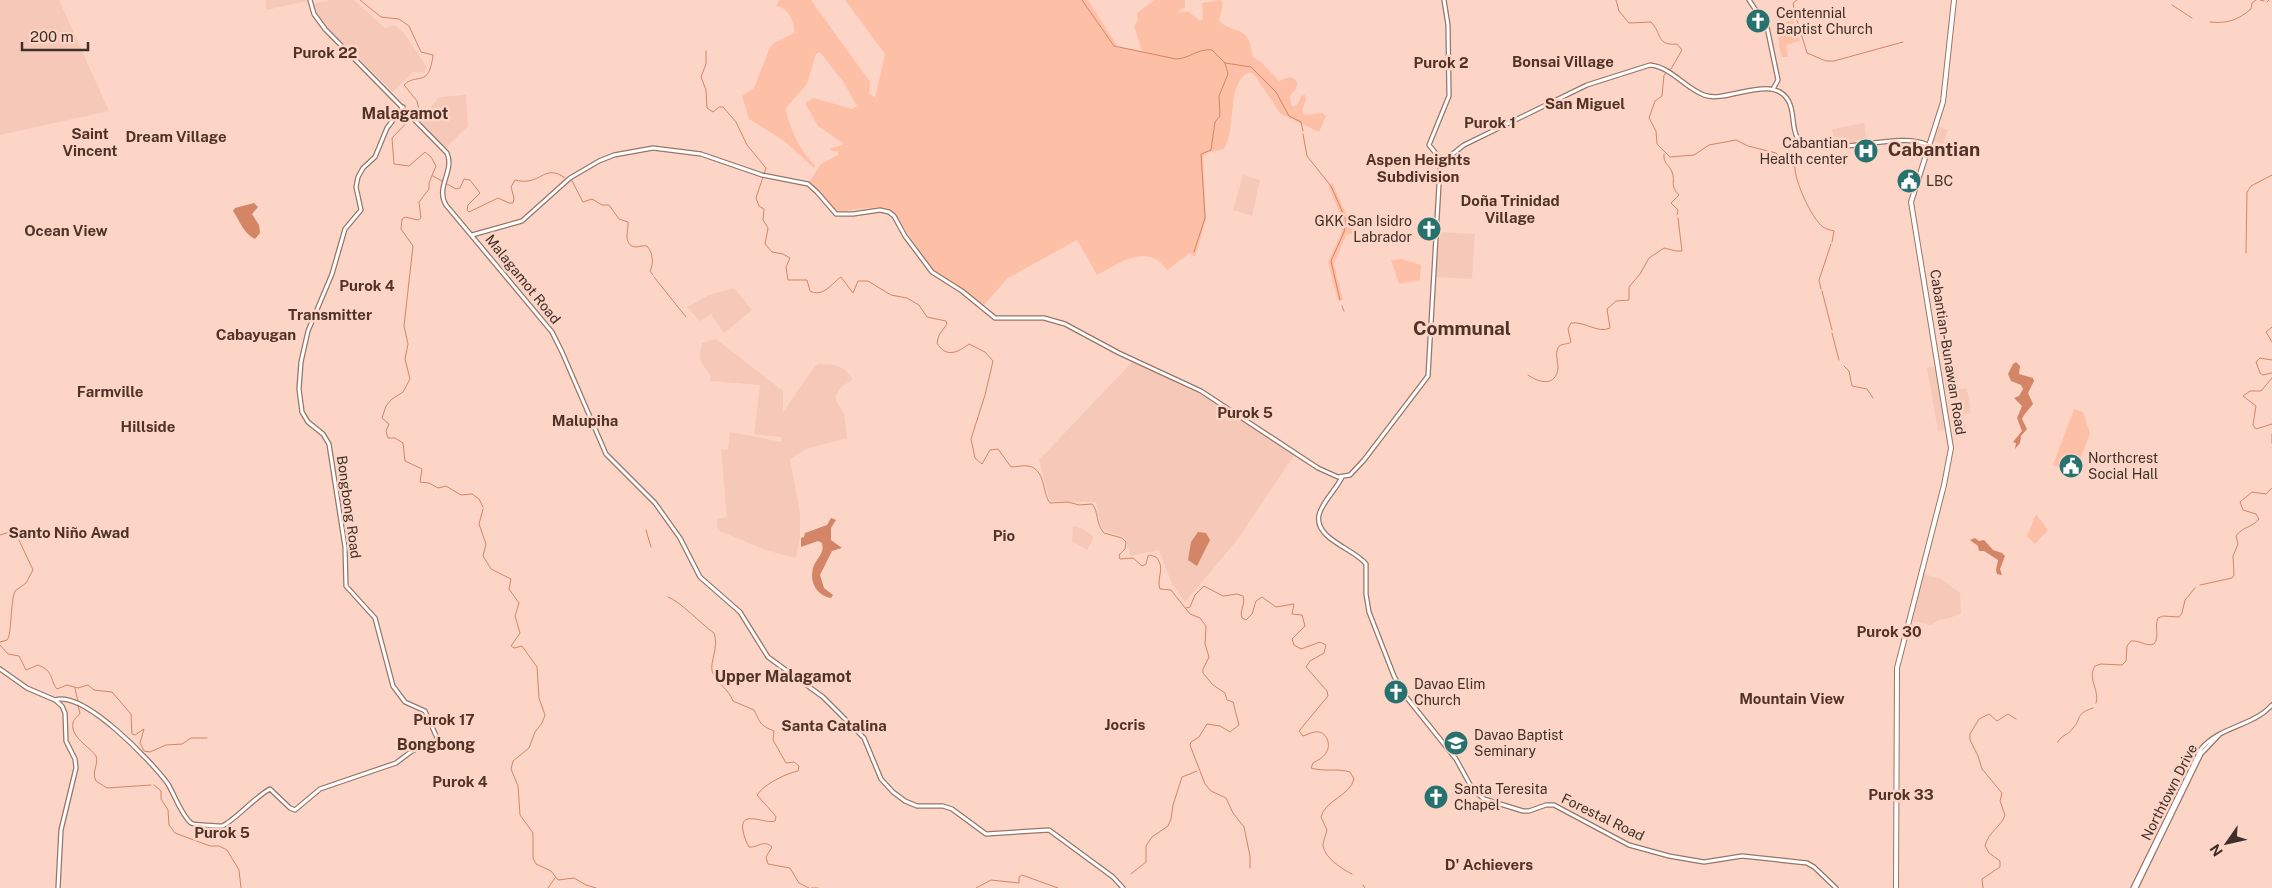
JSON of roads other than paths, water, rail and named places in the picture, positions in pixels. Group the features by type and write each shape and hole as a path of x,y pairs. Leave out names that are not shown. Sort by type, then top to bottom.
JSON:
{"main road":[{"name":"Cabantian-Bunawan Road","path":"1896,888 1897,668 1944,485 1951,448 1946,403 1911,206 1912,194 1943,102 1954,0"}],"street":[{"name":"Malagamot Road","path":"310,0 312,10 318,21 448,155 449,166 442,186 442,194 446,205 552,332 606,454 655,503 680,538 700,577 740,612 768,657 823,697 864,738 882,778 893,792 905,801 916,806 943,806 952,809 986,834 1034,829 1052,831 1112,877 1123,888"},
{"path":"1443,162 1429,145 1449,96 1448,25 1444,0"},
{"path":"1749,0 1767,27 1778,80 1773,90"},
{"path":"472,235 522,221 570,178 599,161 614,155 653,148 687,151 762,175 808,184 836,214 853,214 880,210 889,212 894,216 905,236 932,272 962,291 993,317 1001,320 1044,318 1065,324 1119,353 1194,387 1240,415 1318,468 1334,476 1342,477 1350,475 1361,464 1428,376 1436,210 1440,167 1443,162 1470,142 1587,85 1648,66 1657,66 1706,96 1752,90 1773,90 1779,92 1787,98 1790,104 1796,133 1800,140 1809,145 1826,147 1914,140 1928,145"},
{"name":"Bongbong Road","path":"55,700 65,698 86,707 138,750 166,782 194,825 222,825 270,789 290,808 295,810 320,789 396,763 409,753 438,740 425,710 404,702 393,686 376,620 346,586 346,554 329,444 323,434 305,419 300,398 301,362 308,330 332,274 345,228 361,210 356,187 357,180 362,170 375,157 387,128 403,107"},
{"name":"Forestal Road","path":"1342,477 1322,509 1319,519 1330,539 1359,557 1366,564 1366,594 1369,612 1380,643 1400,688 1456,759 1477,794 1484,800 1502,806 1530,811 1546,805 1554,805 1636,848 1700,862 1742,856 1807,863 1814,867 1836,888"},
{"path":"0,669 27,688 55,700 64,710 66,741 76,764 60,835 58,888"},
{"name":"Northtown Drive","path":"2135,888 2199,753 2211,740 2257,717 2272,705"}],"waterway":[{"path":"360,0 381,17 399,19 409,26 421,52 433,55 429,72 422,78 409,81 404,85 417,101 419,110 392,138 394,164 409,166 425,152 431,157 436,166 429,183 429,189 419,202 421,218 418,220 405,217 402,219 401,229 413,246 404,326 408,344 405,359 410,379 403,392 392,399 386,406 382,418 389,424 386,431 388,438 395,438 403,443 405,461 422,469 420,482 429,483 438,488 446,486 461,495 472,494 479,499 483,507"},
{"path":"1082,0 1114,46 1176,59 1212,50 1225,63 1228,74 1219,96 1220,116 1215,122 1211,150 1201,154 1205,218 1194,252"},
{"path":"1616,0 1619,11 1629,23 1651,22 1662,41 1677,44 1682,50 1671,69 1664,75 1662,96 1655,101 1649,118 1656,131 1657,144 1670,157 1694,155 1709,145 1736,140 1748,146 1776,153 1785,162 1795,167 1800,189 1813,216 1823,227 1834,231 1832,242"},
{"path":"1795,14 1793,3 1797,0"},
{"path":"2210,22 2227,22 2242,16 2251,9 2252,3 2256,0"},
{"path":"2260,0 2264,1"},
{"path":"2172,5 2192,18"},
{"path":"1796,17 1807,53 1826,61 1834,61 1903,42"},
{"path":"706,51 706,64 701,77 706,90 707,108 713,112 719,107 723,107 736,122 747,145 766,168 756,198 759,206 764,209 763,220 768,228 765,244 772,252 783,254 790,258 786,267 788,280 807,280 810,291 815,293 827,289 841,277 853,293 858,281 868,281 891,295 907,298 919,305 927,317 946,321 947,324 939,335 937,343 944,351 956,352 969,344 985,352 993,361 985,395 971,439 975,458 982,464 990,450 998,449 1011,467 1028,466 1038,472 1050,503 1092,504 1096,510 1099,525 1104,533 1122,538 1126,542 1125,549 1119,555 1120,559 1133,558 1142,566 1146,564 1148,556 1156,557 1161,569 1160,589 1171,590 1190,614 1200,618 1206,626 1205,644 1209,657 1203,673 1213,685 1225,693 1227,700 1233,702 1239,725 1230,732 1220,726 1207,724 1199,737 1191,742 1190,745 1205,784 1211,791 1226,798 1233,813 1244,827 1250,856 1250,868"},
{"path":"1225,63 1251,67 1276,92 1289,116 1301,122 1303,131"},
{"path":"1303,134 1307,156 1331,186 1346,220 1344,232 1331,261 1340,300"},
{"path":"1664,154 1664,160 1673,175 1674,189 1679,195 1671,203 1678,210 1677,215"},
{"path":"433,176 456,189 460,188 464,179 470,180 480,193 468,205 467,210 469,212 498,198 513,203 514,198 511,187 515,180 531,180 547,173 558,174 565,178"},
{"path":"2246,253 2247,192 2251,186 2272,175"},
{"path":"571,179 583,202 592,199 602,205 609,205 619,219 628,222 627,240 635,247 647,246 652,255 650,271 653,275"},
{"path":"1528,375 1546,382 1554,378 1558,368 1557,350 1560,345 1571,342 1568,329 1571,323 1596,329 1610,328 1607,309 1616,301 1629,300 1629,287 1640,274 1649,258 1664,248 1682,251 1678,218"},
{"path":"1821,289 1819,280 1831,244"},
{"path":"654,277 686,317"},
{"path":"1822,291 1832,330"},
{"path":"1342,306 1344,311"},
{"path":"2272,327 2266,332 2272,342"},
{"path":"1832,333 1839,360"},
{"path":"2272,360 2260,358 2256,362 2260,373 2263,375 2272,373"},
{"path":"1844,366 1849,371 1852,386 1867,389 1873,398"},
{"path":"2272,378 2261,391 2250,391 2243,396 2256,406 2253,425 2256,429 2272,424"},
{"path":"2272,434 2272,443"},
{"path":"2200,585 2232,578 2234,575 2233,556 2238,544 2236,536 2259,519 2256,514 2243,510 2240,502 2252,492 2266,494 2272,488"},
{"path":"483,509 479,524 486,544 483,556 491,569 511,579 509,589 519,603 515,616 520,633 511,646 514,648 522,646 537,667 539,698 545,715 535,732 529,748 513,761 511,769 518,786 520,815 533,833 533,858 536,864 551,871 558,880 574,878 596,888"},
{"path":"646,530 651,547"},
{"path":"0,535 10,532 18,538 33,570 26,583 15,591 9,637 7,640 0,642"},
{"path":"1186,608 1190,607 1195,595 1204,586 1223,596 1237,594 1243,596 1244,602 1241,615 1246,620 1252,614 1256,601 1262,597 1276,607 1294,604 1292,614 1302,615 1305,626 1292,639 1294,645 1301,649 1320,642 1326,645 1324,653 1310,661 1306,667 1327,691 1328,696 1299,731 1303,736 1319,732 1327,738 1328,749 1326,753 1322,758 1313,763 1311,768 1350,772 1354,779 1348,790 1327,806 1321,817 1327,830 1323,844 1324,850 1334,863 1352,874"},
{"path":"2096,703 2097,698 2092,675 2095,666 2101,664 2122,665 2126,661 2127,646 2131,641 2148,645 2154,644 2157,638 2158,618 2163,616 2179,617 2185,600 2195,588"},
{"path":"668,597 673,599 714,633 716,644 712,671 716,679 729,693 733,701 754,710 761,723 774,731 773,740 786,763 794,762 799,766 798,771 776,780 757,795 774,814 776,817 775,821 745,820 743,831 749,847 763,844 772,847 766,857 768,864 790,868 799,883 809,888"},
{"path":"0,645 8,654 19,656 26,670 38,665 47,670 57,689 67,685 78,688 88,685 94,690 112,692 131,714 132,734 135,735 144,729 140,743 144,751 150,752 166,745 182,744 191,738 207,738"},
{"path":"75,688 78,702"},
{"path":"78,706 80,713 73,723 74,733 96,756 97,762 94,774 96,781 107,788 151,785"},
{"path":"2058,742 2076,725 2081,714 2093,708"},
{"path":"1983,888 1982,879 2000,867 2000,861 1989,853 1985,846 1989,837 2005,815 2000,801 2002,793 1982,769 1970,740 1970,734 1979,719 1989,714 1997,721 2008,714 2016,719"},
{"path":"1131,874 1146,862 1146,846 1152,837 1168,826 1182,777 1197,771"},
{"path":"154,785 161,791 161,799 168,810 169,825 175,833 227,850 239,870 241,888"},
{"path":"976,888 991,880 1019,883 1019,877 1022,875 1058,888"},
{"path":"548,888 555,878"},
{"path":"811,888 818,888"}],"place":[{"name":"Centennial Baptist Church","path":"1758,21"},
{"name":"Cabantian Health center","path":"1866,151"},
{"name":"LBC","path":"1909,181"},
{"name":"GKK San Isidro Labrador","path":"1429,229"},
{"name":"Northcrest Social Hall","path":"2071,466"},
{"name":"Davao Elim Church","path":"1396,692"},
{"name":"Davao Baptist Seminary","path":"1456,743"},
{"name":"Santa Teresita Chapel","path":"1436,797"}],"district":[{"name":"Purok 22","path":"325,52"},
{"name":"Bonsai Village","path":"1563,61"},
{"name":"Purok 2","path":"1441,62"},
{"name":"San Miguel","path":"1585,103"},
{"name":"Malagamot","path":"405,113"},
{"name":"Purok 1","path":"1490,122"},
{"name":"Dream Village","path":"176,136"},
{"name":"Saint Vincent","path":"90,142"},
{"name":"Cabantian","path":"1934,149"},
{"name":"Aspen Heights Subdivision","path":"1418,168"},
{"name":"Doña Trinidad Village","path":"1510,208"},
{"name":"Ocean View","path":"66,230"},
{"name":"Purok 4","path":"367,285"},
{"name":"Transmitter","path":"330,314"},
{"name":"Communal","path":"1462,328"},
{"name":"Cabayugan","path":"256,334"},
{"name":"Farmville","path":"110,391"},
{"name":"Purok 5","path":"1245,412"},
{"name":"Malupiha","path":"585,420"},
{"name":"Hillside","path":"148,426"},
{"name":"Santo Niño Awad","path":"69,532"},
{"name":"Pio","path":"1004,535"},
{"name":"Purok 30","path":"1889,631"},
{"name":"Upper Malagamot","path":"783,676"},
{"name":"Mountain View","path":"1792,698"},
{"name":"Purok 17","path":"444,719"},
{"name":"Jocris","path":"1125,724"},
{"name":"Santa Catalina","path":"834,725"},
{"name":"Bongbong","path":"436,744"},
{"name":"Purok 4","path":"460,781"},
{"name":"Purok 33","path":"1901,794"},
{"name":"Purok 5","path":"222,832"},
{"name":"D' Achievers","path":"1489,864"}]}
